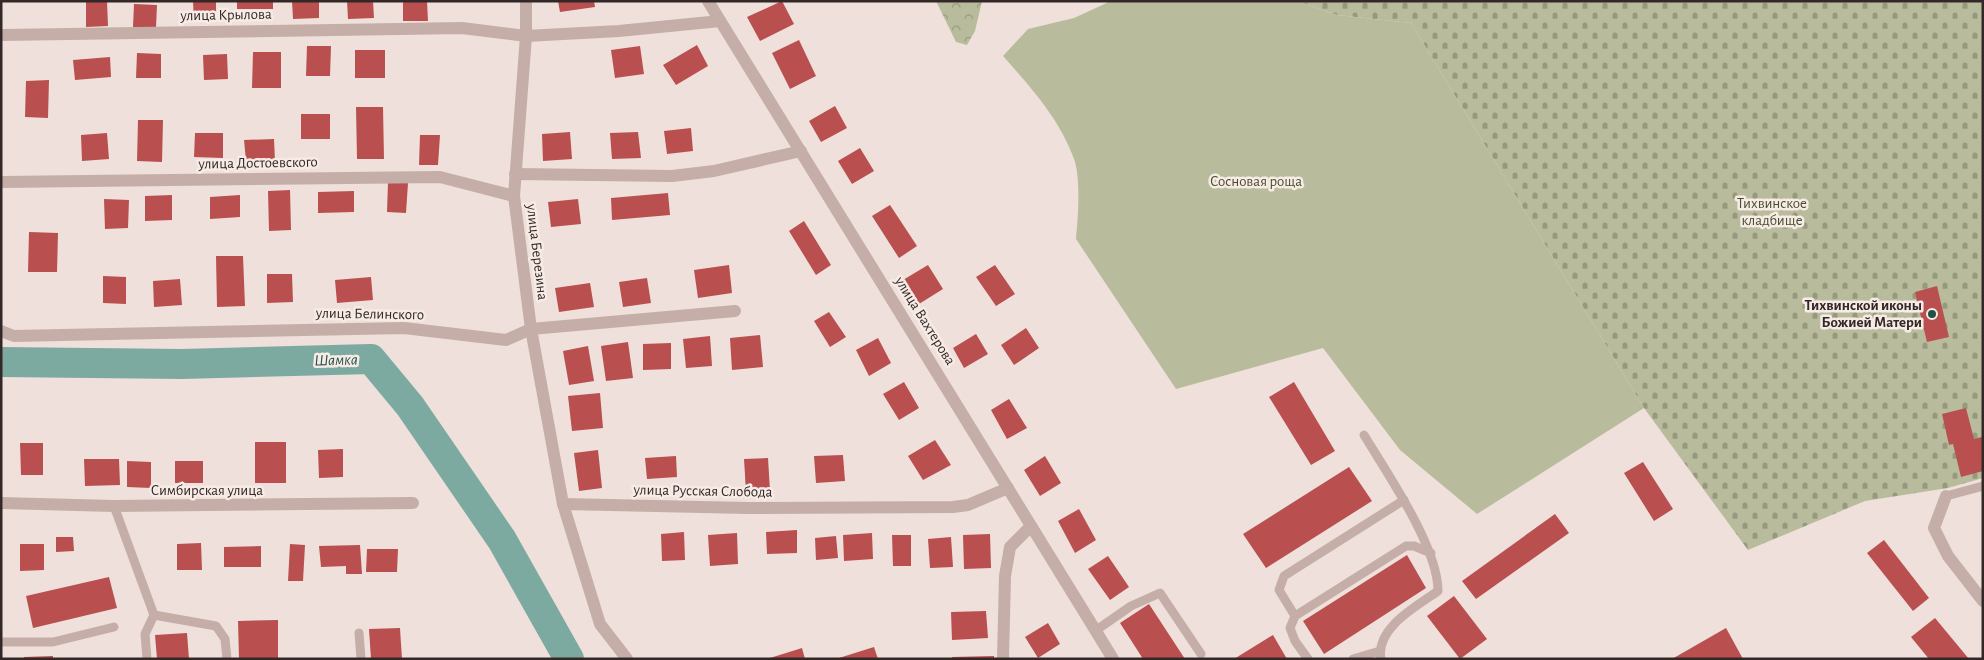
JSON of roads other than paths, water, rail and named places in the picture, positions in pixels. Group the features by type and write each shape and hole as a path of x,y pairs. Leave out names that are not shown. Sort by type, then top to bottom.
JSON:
{"street":[{"name":"улица Березина","path":"526,1 526,36 514,196 531,330 563,504"},
{"name":"улица Вахтерова","path":"708,1 1113,659"},
{"name":"улица Крылова","path":"1,35 462,28 526,36 619,31 720,21"},
{"path":"515,174 672,176 714,171 801,151"},
{"name":"улица Достоевского","path":"1,182 440,177 514,196"},
{"name":"улица Белинского","path":"3,335 404,328 506,340 531,330 735,311"},
{"name":"улица Русская Слобода","path":"563,504 748,508 952,507 968,505 1008,488"},
{"path":"1946,496 1934,528 1948,556 1983,601"},
{"name":"Симбирская улица","path":"1,503 114,506 413,503"},
{"path":"563,504 600,624 627,659"},
{"path":"1003,659 1005,576 1010,547 1031,526"}],"lane":[{"path":"1353,659 1381,655 1394,622 1438,591 1438,578 1431,554 1404,500 1364,435"},
{"path":"1946,496 1983,486"},
{"path":"1295,616 1278,590 1284,576 1404,500"},
{"path":"114,506 154,614 145,634 147,659"},
{"path":"1308,659 1295,641 1290,628 1295,616 1406,546 1414,546 1431,554"},
{"path":"1095,630 1131,606 1160,592 1200,654"},
{"path":"154,614 216,626 225,639 227,659"},
{"path":"1,642 53,642 114,627"},
{"path":"359,633 361,659"}],"waterway":[{"name":"Шамка","path":"1,362 182,364 371,359 410,406 502,540 569,659"}],"place":[{"name":"Тихвинской иконы Божией Матери","path":"1932,314"}],"park label":[{"name":"Сосновая роща","path":"1256,181"},
{"name":"Тихвинское кладбище","path":"1772,212"}]}
